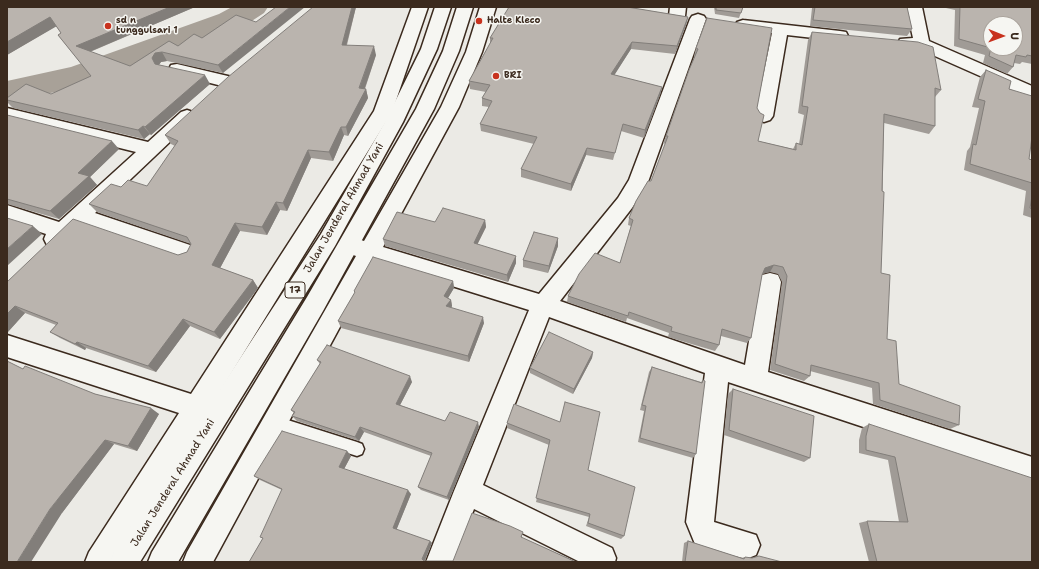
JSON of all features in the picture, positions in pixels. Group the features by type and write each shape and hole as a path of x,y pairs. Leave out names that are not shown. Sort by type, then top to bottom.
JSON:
{"main road":[{"path":"114,558 353,176 383,112 420,7"},
{"name":"Jalan Jenderal Ahmad Yani","path":"353,176 394,122 429,49 443,7"},
{"name":"Jalan Jenderal Ahmad Yani","path":"162,562 315,304 359,248 371,204 425,109 451,51 465,7"},
{"path":"197,562 337,311 359,248 391,212 450,107 474,52 488,7"},
{"path":"914,7 922,44"},
{"path":"672,12 713,21 859,38"},
{"path":"440,562 467,491 543,305 625,203 638,182 653,143 713,21"},
{"path":"764,116 774,69 780,30"},
{"path":"890,41 922,44 1032,93"},
{"path":"40,251 150,149 232,76 168,67"},
{"path":"7,114 150,149"},
{"path":"371,204 391,212"},
{"path":"7,213 63,231"},
{"path":"78,216 185,252"},
{"path":"359,248 543,305 718,367 1032,470"},
{"path":"755,379 770,282"},
{"path":"315,304 337,311"},
{"path":"7,346 208,410"},
{"path":"718,367 700,522 705,534 746,545"},
{"path":"248,416 275,423"},
{"path":"467,491 602,558"}],"lane":[{"path":"275,423 357,449"}],"building":[{"path":"7,7 170,7 76,46 130,66 169,41 178,46 194,34 202,38 236,15 256,22 276,7 290,7 218,65 162,52 155,53 152,58 155,64 205,75 145,127 143,126 138,130 7,100 7,98 26,84 51,94 91,76 58,35 61,33 50,17 7,42"},
{"path":"313,7 352,7 342,45 374,46 359,88 366,89 346,127 341,127 329,152 308,150 283,203 276,202 262,227 235,223 212,265 253,280 214,332 183,319 148,366 77,342 75,344 50,332 58,323 15,306 7,314 7,282 73,219 178,255 187,252 191,244 187,237 89,204 111,184 121,187 128,180 147,186 178,141 165,135 228,77"},
{"path":"509,7 627,7 688,17 677,46 632,42 611,74 662,87 645,130 623,124 615,153 587,148 571,184 521,169 537,137 480,124 492,101 482,98 490,85 469,81 493,38 490,38"},
{"path":"716,7 743,7 741,13 716,10"},
{"path":"815,7 907,7 912,29 813,20"},
{"path":"960,7 1032,7 1032,56 1027,55 1026,57 1021,56 1023,56 1023,16 983,16 983,46 959,39"},
{"path":"707,18 772,28 757,108 760,113 764,115 758,141 796,150 796,143 802,145 808,107 802,106 812,32 918,42 933,47 941,90 935,88 935,126 884,114 882,191 884,192 881,273 890,275 887,339 896,341 899,384 960,406 959,425 880,400 879,383 811,365 810,376 775,364 787,276 783,267 774,265 765,268 762,275 751,338 722,329 719,345 671,331 672,327 629,312 628,316 568,296 579,274 595,253 620,263 633,220 629,218 636,201 648,181 651,181 668,136 666,136 689,70 698,49 696,48"},
{"path":"989,56 1016,56 1013,67"},
{"path":"986,70 1011,81 1009,89 1032,96 1032,137 1029,159 1032,160 1032,183 970,164 973,144 976,145 985,101 978,99"},
{"path":"7,115 112,141 78,173 89,176 50,211 7,199"},
{"path":"1032,196 1032,209 1030,208"},
{"path":"443,208 485,220 474,243 516,256 507,275 383,239 397,212 435,222"},
{"path":"7,218 33,226 7,249"},
{"path":"534,232 558,238 549,266 523,260"},
{"path":"373,257 453,281 444,296 451,300 446,306 483,317 468,356 338,321"},
{"path":"549,332 593,352 574,389 530,368"},
{"path":"327,345 410,376 396,404 445,421 450,412 478,422 447,497 418,487 432,453 360,427 355,437 292,416 295,412 291,410 321,362 317,360"},
{"path":"7,361 23,369 25,366 95,394 151,408 128,446 105,440 50,509 17,562 7,562"},
{"path":"652,367 702,383 703,380 705,381 696,454 640,438 646,406 642,405"},
{"path":"733,389 814,416 810,458 729,430"},
{"path":"565,402 600,412 588,470 635,487 624,536 588,523 590,514 536,498 550,440 507,423 514,404 560,422"},
{"path":"869,424 1032,478 1032,562 877,562 867,521 908,522 895,457 866,450 866,436"},
{"path":"282,431 347,451 339,467 408,490 393,528 430,541 422,559 424,561 453,561 472,513 523,532 521,537 576,562 249,562 263,538 260,537 282,489 254,476"},
{"path":"688,541 744,559 745,557 752,558 759,556 782,562 685,562"}],"waterway":[{"path":"7,92 78,76 230,21 253,7"}],"place":[{"name":"Halte Kleco","path":"479,21"},
{"name":"sd n tunggulsari 1","path":"108,26"},
{"name":"BRI","path":"496,76"}]}
